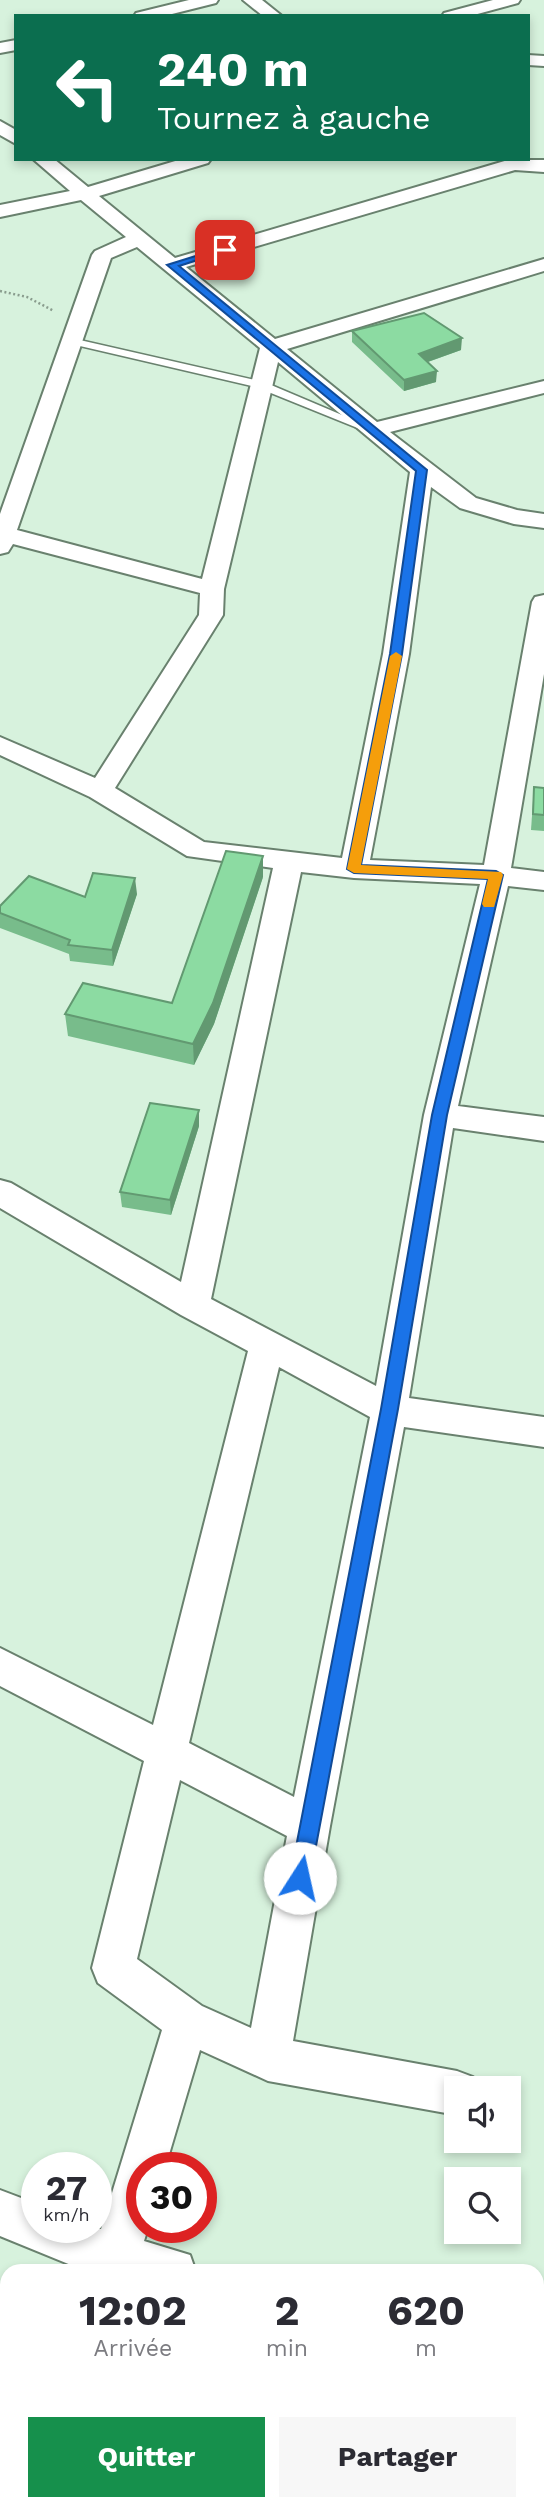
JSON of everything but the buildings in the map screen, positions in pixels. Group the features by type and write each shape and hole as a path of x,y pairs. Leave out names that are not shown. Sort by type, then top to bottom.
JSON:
{"street":[{"path":"150,14 210,0"},
{"path":"251,0 271,14"},
{"path":"478,12 512,0"},
{"path":"0,126 14,137"},
{"path":"44,161 422,470 468,503 514,517 544,520"},
{"path":"0,211 85,194 195,161"},
{"path":"172,265 511,161 544,166"},
{"path":"140,239 102,255 2,538 212,589"},
{"path":"271,347 544,265"},
{"path":"100,791 211,615 212,589 271,347"},
{"path":"373,430 544,387"},
{"path":"354,869 396,654 422,470"},
{"path":"268,2059 309,1826 389,1409 440,1115 496,875 544,602"},
{"path":"0,745 100,791 197,850 354,869 496,875 544,881"},
{"path":"193,1305 289,861"},
{"path":"440,1115 544,1129"},
{"path":"0,1192 193,1305 389,1409 544,1432"},
{"path":"267,1345 113,1968 187,2021 268,2059 444,2091"},
{"path":"0,1666 309,1826"},
{"path":"70,2243 112,2264 187,2021"},
{"path":"0,2213 21,2221"}],"lane":[{"path":"74,332 260,384 373,430"}],"path":[{"path":"0,291 27,297 74,332"}],"slow traffic":[{"path":"396,656 354,869 496,875 489,904"}],"route":[{"path":"225,250 172,265 422,470 396,654 354,869 496,875 440,1115 389,1409 300,1878"}]}
